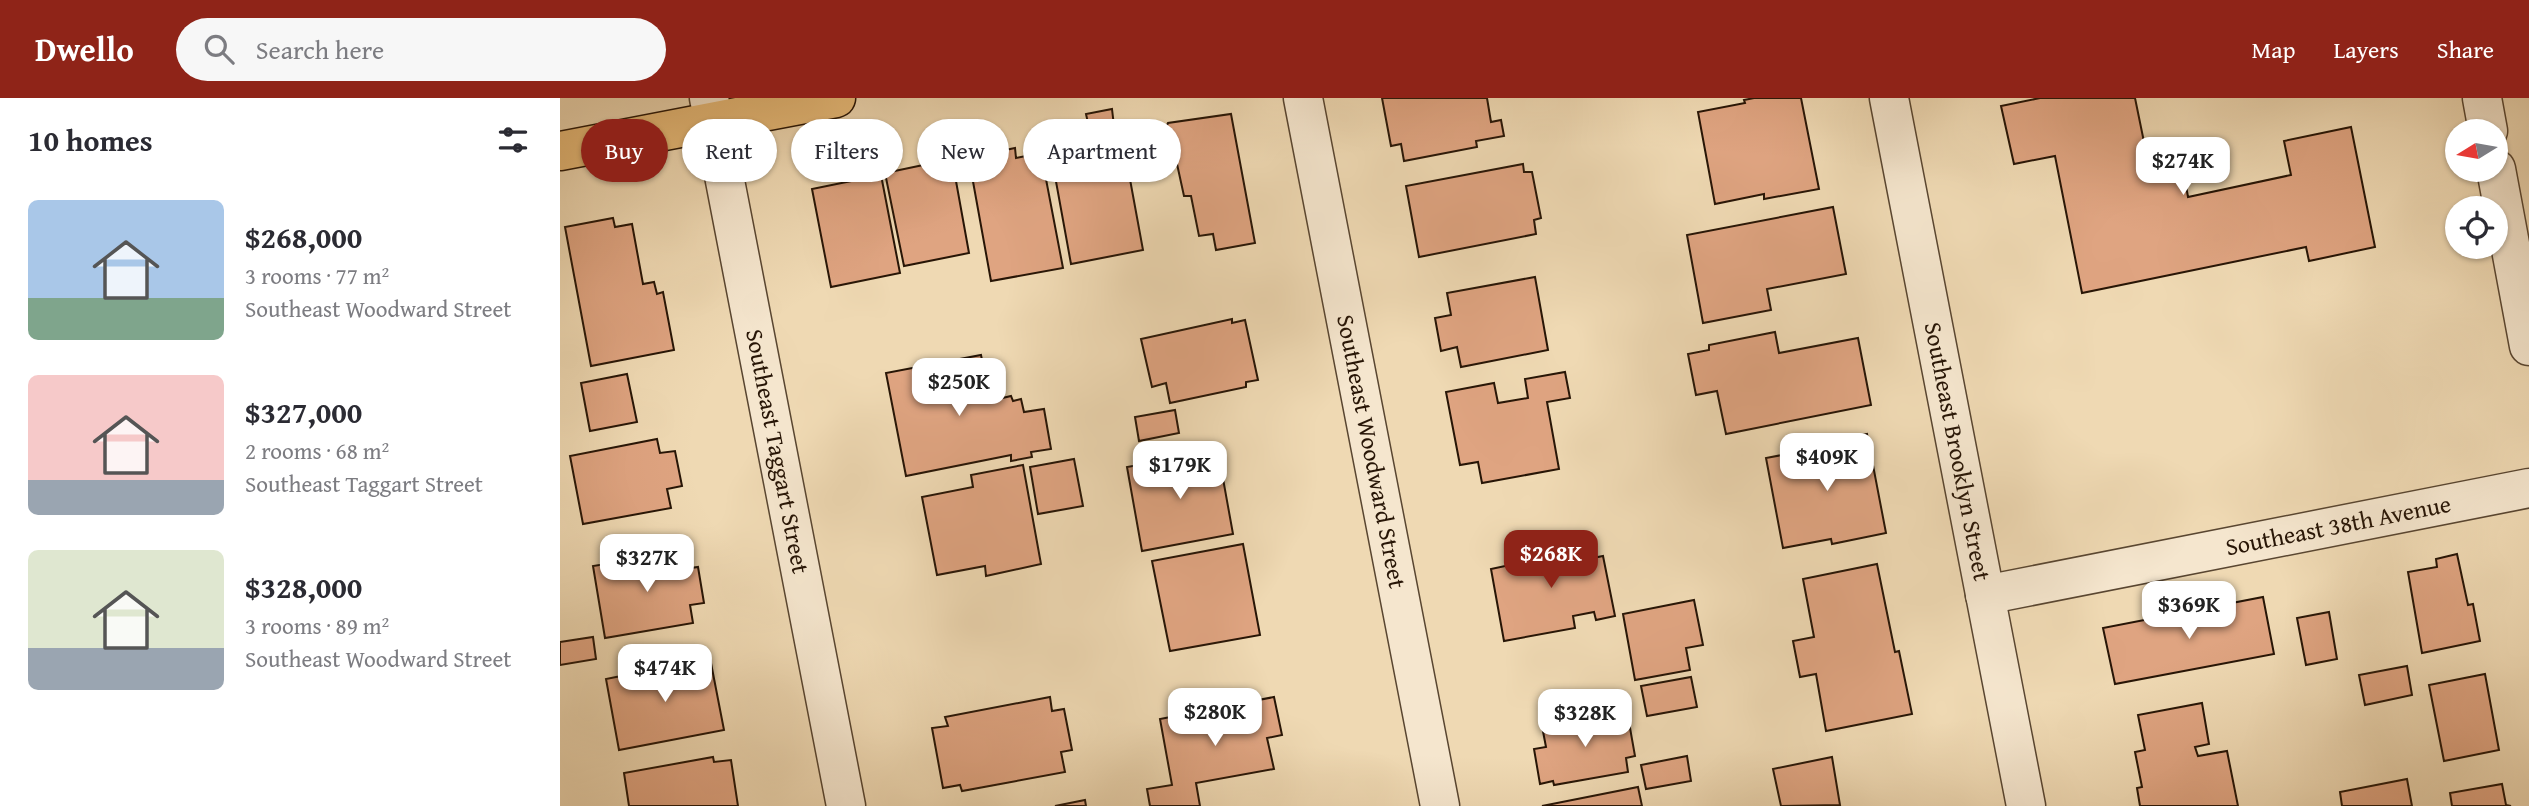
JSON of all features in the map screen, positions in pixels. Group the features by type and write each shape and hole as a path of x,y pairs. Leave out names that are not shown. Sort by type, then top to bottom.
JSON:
{"main road":[{"path":"560,151 712,110 836,98"}],"street":[{"name":"Southeast Woodward Street","path":"1303,98 1440,806"},
{"name":"Southeast Brooklyn Street","path":"1889,98 2026,806"},
{"path":"2482,98 2486,119"},
{"name":"Southeast Taggart Street","path":"712,110 846,806"},
{"path":"2498,182 2529,346"},
{"name":"Southeast 38th Avenue","path":"1985,595 2529,488"}],"building":[{"path":"1382,98 1487,98 1491,122 1501,120 1504,136 1476,141 1477,147 1404,161 1401,144 1391,146"},
{"path":"1801,98 1819,189 1764,199 1764,194 1715,204 1698,112 1745,103 1744,100"},
{"path":"2040,98 2135,98 2152,181 2184,174 2188,197 2291,175 2284,141 2351,127 2375,247 2309,261 2306,247 2082,293 2055,156 2014,164 2001,106"},
{"path":"1112,109 1113,119 1087,119 1086,114"},
{"path":"1231,114 1255,243 1216,250 1213,234 1199,236 1191,196 1184,196 1181,182 1181,121"},
{"path":"1015,148 1016,158 1023,157 1023,182 1047,182 1063,268 991,281 973,182 1009,182 1009,149"},
{"path":"1523,164 1524,172 1532,172 1541,218 1534,220 1536,234 1419,257 1406,186"},
{"path":"917,166 917,182 956,182 969,253 904,266 887,182 903,182 903,169"},
{"path":"846,182 882,182 900,273 831,287 812,189"},
{"path":"1056,182 1130,182 1143,250 1071,264"},
{"path":"1833,207 1846,274 1767,289 1771,310 1703,323 1687,235"},
{"path":"613,218 615,227 632,224 643,284 654,282 657,294 663,292 674,350 591,366 565,227"},
{"path":"1535,277 1548,350 1461,367 1457,347 1441,351 1435,318 1451,315 1447,293"},
{"path":"1232,319 1232,323 1245,320 1258,380 1246,382 1246,387 1170,403 1166,383 1152,387 1141,339"},
{"path":"1775,332 1779,353 1858,338 1871,405 1726,434 1717,391 1696,395 1688,354 1709,350 1709,345"},
{"path":"981,355 986,380 990,383 994,400 1011,396 1013,401 1021,399 1024,412 1044,409 1051,449 1031,452 1032,457 1011,461 1011,455 906,476 886,373"},
{"path":"1565,372 1570,398 1547,402 1559,469 1482,483 1478,462 1460,465 1446,392 1494,383 1498,403 1528,398 1525,379"},
{"path":"627,374 637,422 590,431 581,383"},
{"path":"1175,410 1179,433 1139,441 1135,417"},
{"path":"1867,434 1886,533 1832,544 1831,539 1783,548 1766,458 1814,449 1812,445"},
{"path":"657,439 660,453 675,451 682,486 667,489 671,508 583,524 570,456"},
{"path":"1218,451 1233,534 1142,551 1127,467"},
{"path":"1074,459 1083,506 1038,514 1030,467"},
{"path":"1023,465 1041,564 986,576 985,566 937,575 922,497 973,487 971,475"},
{"path":"1584,539 1588,559 1603,556 1615,616 1596,620 1594,612 1573,616 1575,628 1504,641 1491,569 1524,562 1521,551"},
{"path":"1243,544 1260,635 1170,651 1152,561"},
{"path":"681,552 684,569 698,567 704,603 690,605 693,623 605,638 593,566"},
{"path":"2457,554 2468,605 2473,604 2480,641 2422,653 2408,572 2437,567 2436,559"},
{"path":"1877,564 1895,652 1899,651 1912,714 1826,731 1816,674 1800,677 1793,641 1814,637 1803,579"},
{"path":"2263,597 2274,654 2115,684 2103,628"},
{"path":"1694,600 1703,645 1686,648 1690,670 1635,680 1623,614"},
{"path":"2329,612 2337,659 2306,665 2297,618"},
{"path":"593,637 596,659 560,665 560,642"},
{"path":"710,658 724,730 619,750 606,679"},
{"path":"2407,666 2412,695 2365,705 2359,675"},
{"path":"2485,674 2499,750 2444,761 2429,685"},
{"path":"1691,677 1697,707 1647,716 1641,686"},
{"path":"1050,697 1052,711 1064,709 1072,750 1061,752 1065,772 962,791 960,785 943,788 932,728 948,726 945,717"},
{"path":"1274,697 1282,735 1267,738 1274,769 1196,783 1200,806 1150,806 1147,789 1172,785 1160,719"},
{"path":"2202,703 2209,744 2195,747 2198,756 2227,751 2238,806 2140,806 2137,788 2142,787 2135,752 2145,750 2138,715"},
{"path":"1627,711 1635,756 1626,758 1628,772 1554,785 1553,781 1540,784 1534,749 1546,747 1542,726"},
{"path":"1687,756 1691,781 1646,789 1641,765"},
{"path":"713,757 714,762 731,760 738,806 629,806 624,773"},
{"path":"1832,757 1840,805 1781,806 1773,769"},
{"path":"2407,779 2412,806 2342,806 2340,792"},
{"path":"2502,784 2506,805 2511,806 2452,806 2450,793"},
{"path":"1638,787 1642,806 1542,806"},
{"path":"1085,800 1086,806 1055,806"}]}
